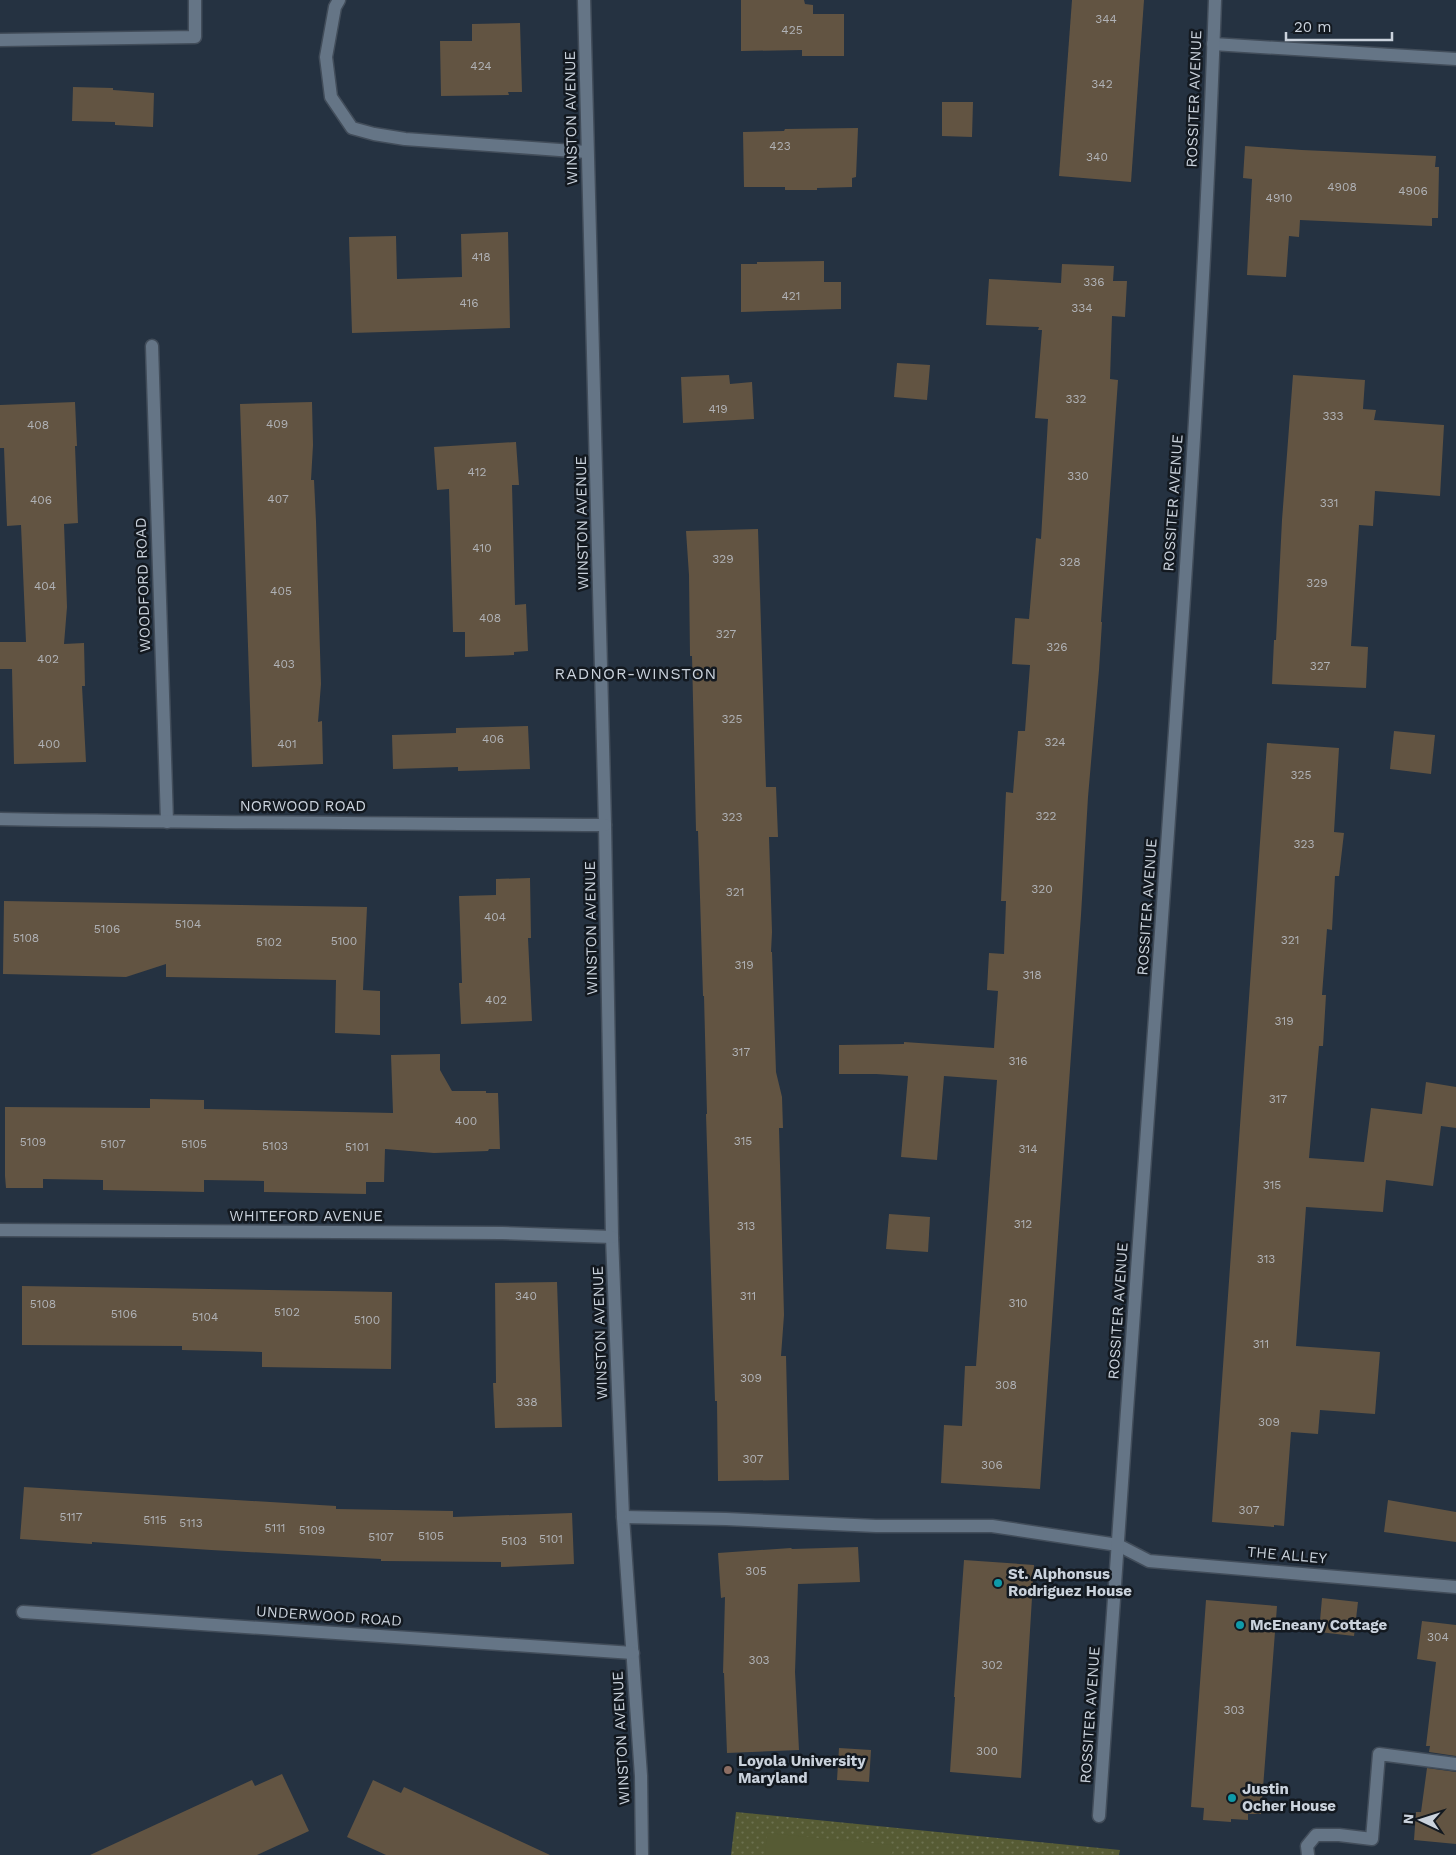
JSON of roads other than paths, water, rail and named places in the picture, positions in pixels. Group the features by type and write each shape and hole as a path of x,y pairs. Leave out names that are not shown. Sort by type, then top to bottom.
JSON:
{"street":[{"path":"0,40 195,37 195,0"},
{"path":"339,0 335,7 326,56 332,97 352,128 405,139 587,152"},
{"name":"WINSTON AVENUE","path":"584,0 605,826 612,1236 624,1517 641,1776 642,1855"},
{"name":"ROSSITER AVENUE","path":"1099,1816 1152,1058 1172,802 1200,336 1215,0"},
{"path":"1213,44 1456,59"},
{"name":"WOODFORD ROAD","path":"152,346 167,822"},
{"name":"NORWOOD ROAD","path":"0,819 605,826"},
{"name":"WHITEFORD AVENUE","path":"0,1230 502,1233 612,1236"},
{"name":"THE ALLEY","path":"624,1517 726,1519 876,1526 992,1526 1118,1545 1149,1561 1456,1586"},
{"name":"UNDERWOOD ROAD","path":"23,1612 633,1653"},
{"path":"1308,1855 1306,1846 1316,1835 1339,1835 1372,1839 1379,1754 1456,1764"}],"place":[{"name":"St. Alphonsus Rodriguez House","path":"998,1583"},
{"name":"McEneany Cottage","path":"1240,1625"},
{"name":"Loyola University Maryland","path":"728,1770"},
{"name":"Justin Ocher House","path":"1232,1798"}],"district":[{"name":"RADNOR-WINSTON","path":"636,673"}]}
